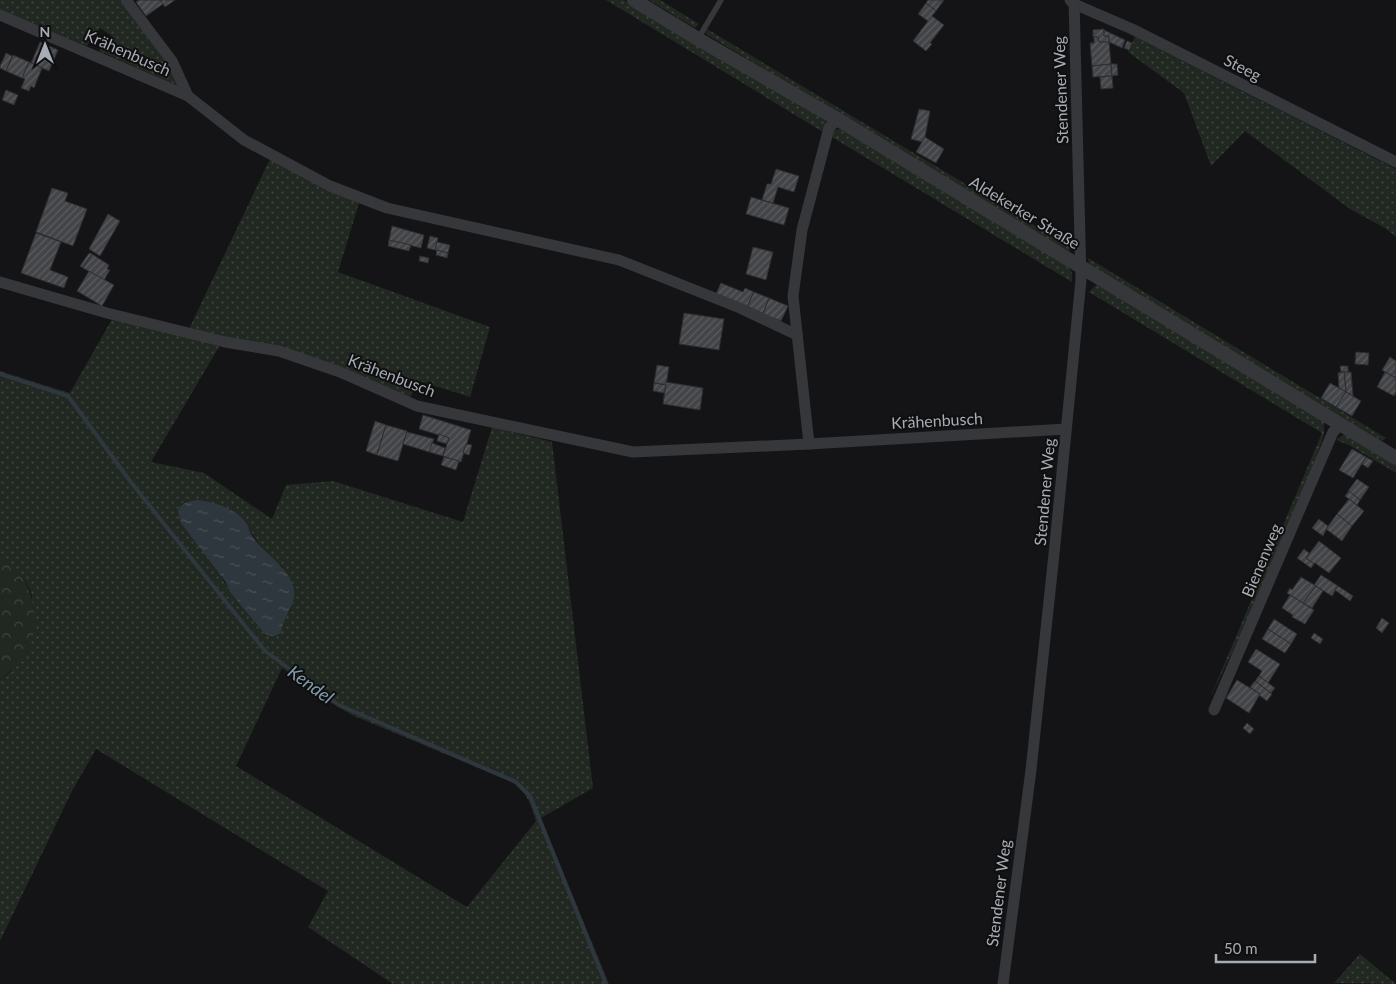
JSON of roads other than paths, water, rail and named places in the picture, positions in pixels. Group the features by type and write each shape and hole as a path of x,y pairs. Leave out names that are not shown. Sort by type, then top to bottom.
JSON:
{"street":[{"name":"Krähenbusch","path":"126,0 172,61 188,96"},
{"name":"Aldekerker Straße","path":"634,0 698,39 837,118 1396,458"},
{"name":"Steeg","path":"1073,1 1396,162"},
{"name":"Stendener Weg","path":"1003,984 1031,770 1081,266 1073,1"},
{"name":"Krähenbusch","path":"0,15 188,96 244,140 330,186 387,208 619,260 740,308 797,335"},
{"path":"809,444 793,296 802,230 829,128 837,118"},
{"name":"Krähenbusch","path":"0,282 107,313 225,342 279,351 340,372 417,406 633,452 1066,429"},
{"name":"Bienenweg","path":"1214,710 1333,432 1340,424"}],"lane":[{"path":"698,39 721,0"}],"water":[{"path":"196,500 222,506 239,515 246,522 258,544 288,575 292,582 294,595 281,633 272,636 264,633 230,592 225,581 181,523 178,511 181,506"}],"waterway":[{"name":"Kendel","path":"0,374 68,396 130,481 265,651 339,705 516,782 530,796 606,984"}]}
